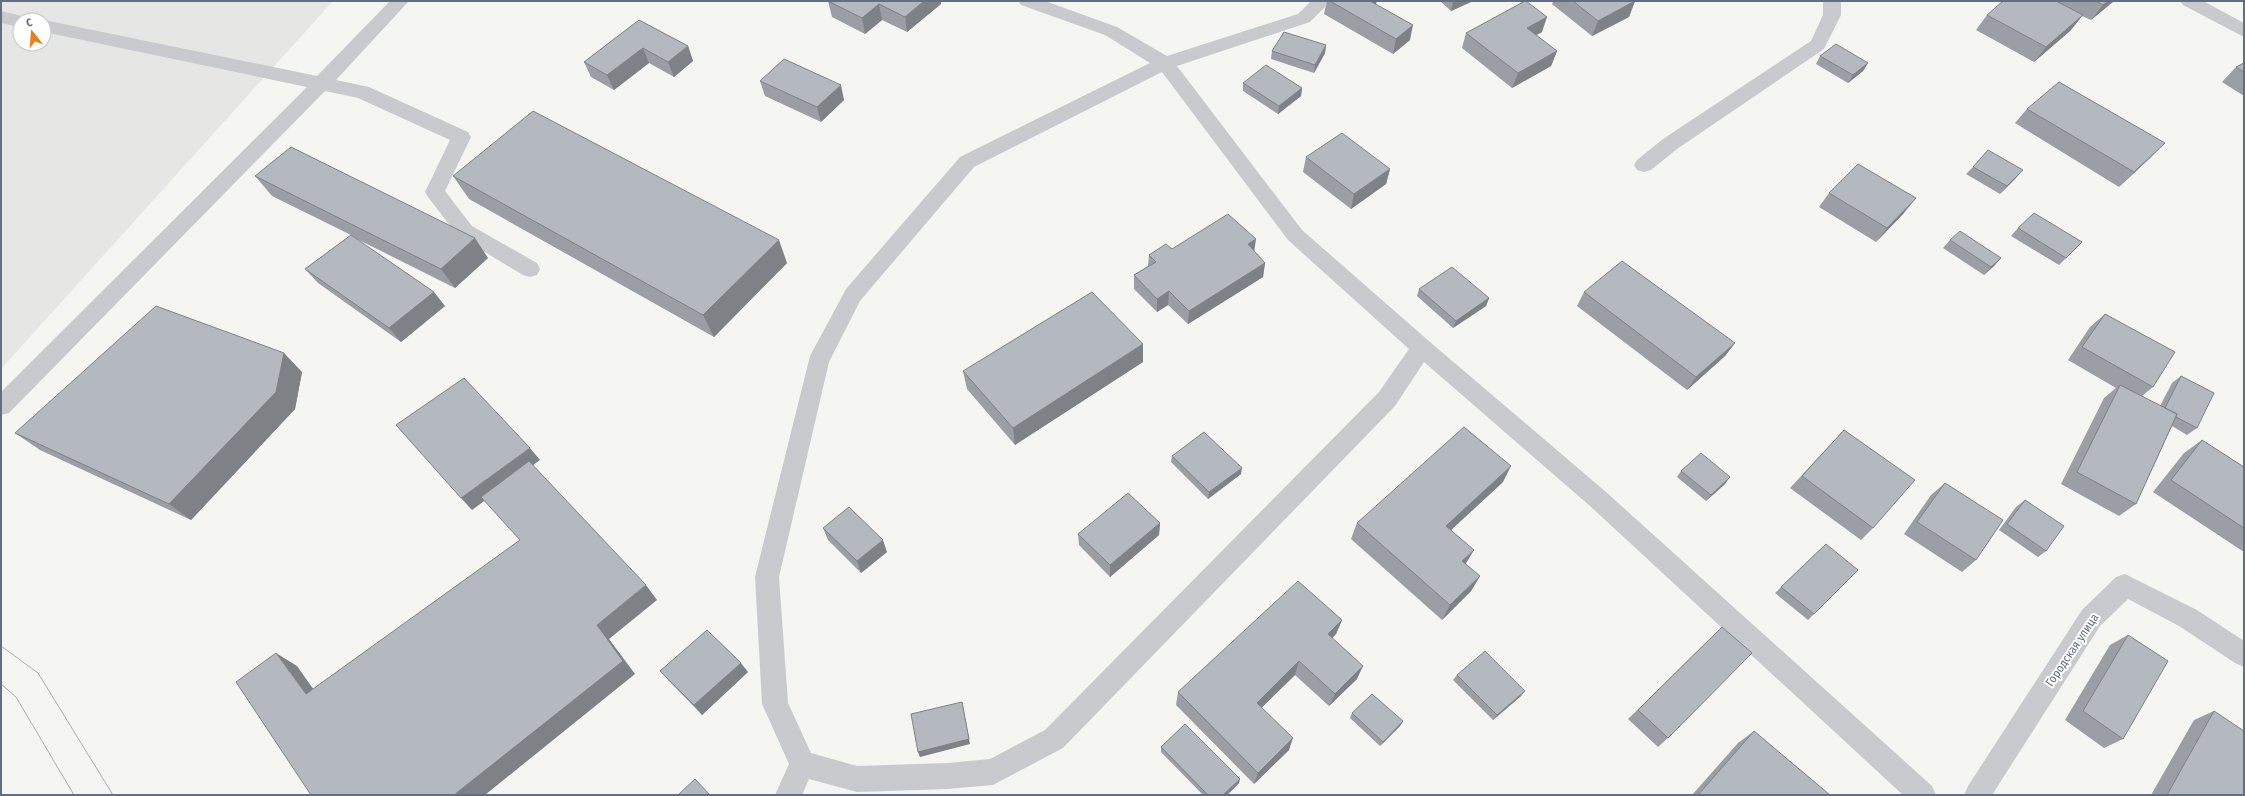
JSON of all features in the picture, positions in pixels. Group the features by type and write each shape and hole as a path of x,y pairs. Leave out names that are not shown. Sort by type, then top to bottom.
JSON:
{"street":[{"path":"1,406 322,84 400,1"},
{"path":"1027,1 1111,31 1165,63 1295,235 1422,348 1598,499 1923,795"},
{"path":"788,795 802,764 775,704 767,577 818,362 849,302 967,162 1165,63 1304,18 1322,1"},
{"path":"1644,165 1670,144 1766,82 1818,45 1832,15 1832,1"},
{"path":"2189,1 2244,31"},
{"path":"1,17 12,19"},
{"path":"52,28 362,92 461,137 435,192 465,231 530,269"},
{"path":"802,764 857,779 963,775 993,772 1054,739 1388,399 1422,348"},
{"name":"Городская улица","path":"1977,795 2091,618 2126,585 2188,618 2244,654"}],"shaded area":[{"path":"1,1 333,1 1,369"}],"building":[{"path":"828,1 924,1 905,17 879,4 862,18"},
{"path":"1330,1 1370,1 1413,25 1396,39"},
{"path":"1525,1 1547,17 1527,28 1557,51 1518,73 1466,33"},
{"path":"1573,1 1635,1 1598,21"},
{"path":"2003,1 2056,1 2083,15 2046,47 1987,15"},
{"path":"2096,1 2108,1 2103,5"},
{"path":"639,20 688,46 668,62 643,48 607,75 584,62"},
{"path":"1284,32 1326,45 1315,65 1272,51"},
{"path":"1836,44 1868,63 1853,75 1820,56"},
{"path":"784,59 841,85 817,107 760,81"},
{"path":"2244,63 2244,72 2236,67"},
{"path":"1266,65 1302,88 1279,106 1243,83"},
{"path":"2059,82 2165,143 2134,172 2027,109"},
{"path":"533,111 779,240 703,315 453,176"},
{"path":"1342,133 1390,169 1354,194 1306,157"},
{"path":"291,147 475,238 441,269 255,176"},
{"path":"1988,150 2023,170 2007,186 1973,167"},
{"path":"1858,164 1916,198 1887,228 1829,193"},
{"path":"2034,213 2082,242 2066,258 2018,228"},
{"path":"1228,214 1256,239 1248,244 1265,263 1189,311 1169,291 1157,299 1134,275 1156,262 1149,255 1166,244 1172,249"},
{"path":"1960,231 2001,258 1991,267 1950,240"},
{"path":"351,235 434,292 389,328 305,269"},
{"path":"1622,261 1735,343 1696,377 1584,292"},
{"path":"1452,267 1489,298 1456,321 1419,289"},
{"path":"1092,292 1143,344 1013,428 963,371"},
{"path":"156,306 284,353 276,392 169,504 15,433"},
{"path":"2105,314 2175,352 2153,387 2082,347"},
{"path":"2181,376 2214,393 2197,428 2176,417 2177,414 2165,408"},
{"path":"464,378 530,448 461,498 396,425"},
{"path":"2120,385 2177,414 2136,504 2077,472"},
{"path":"1464,427 1511,466 1446,526 1474,550 1462,561 1480,576 1450,605 1357,523"},
{"path":"1844,430 1915,480 1873,528 1802,476"},
{"path":"1204,432 1242,468 1209,492 1172,456"},
{"path":"2202,440 2244,467 2244,528 2171,480"},
{"path":"1701,453 1730,477 1711,495 1681,471"},
{"path":"529,461 646,585 597,625 623,661 454,795 311,795 236,682 276,653 306,694 520,540 481,497"},
{"path":"1945,483 2003,520 1976,560 1917,522"},
{"path":"1128,493 1160,523 1110,565 1078,534"},
{"path":"2025,500 2064,526 2046,551 2007,524"},
{"path":"849,507 883,540 857,561 823,528"},
{"path":"1826,544 1858,570 1814,614 1781,587"},
{"path":"1298,581 1342,620 1328,634 1363,666 1335,694 1299,661 1257,703 1293,738 1258,773 1178,692"},
{"path":"1722,627 1752,653 1668,738 1638,710"},
{"path":"707,630 741,663 694,705 660,671"},
{"path":"2128,635 2168,661 2123,739 2083,711"},
{"path":"1485,651 1525,691 1497,715 1457,675"},
{"path":"1372,694 1403,721 1383,742 1352,713"},
{"path":"962,702 969,739 918,752 911,714"},
{"path":"2214,711 2244,731 2244,795 2167,795"},
{"path":"1185,724 1240,779 1223,795 1208,795 1161,747"},
{"path":"1754,731 1830,795 1698,795"},
{"path":"695,779 710,795 678,795"}],"tram line":[{"path":"1,646 38,673 113,795"},
{"path":"1,684 16,697 74,795"}]}
